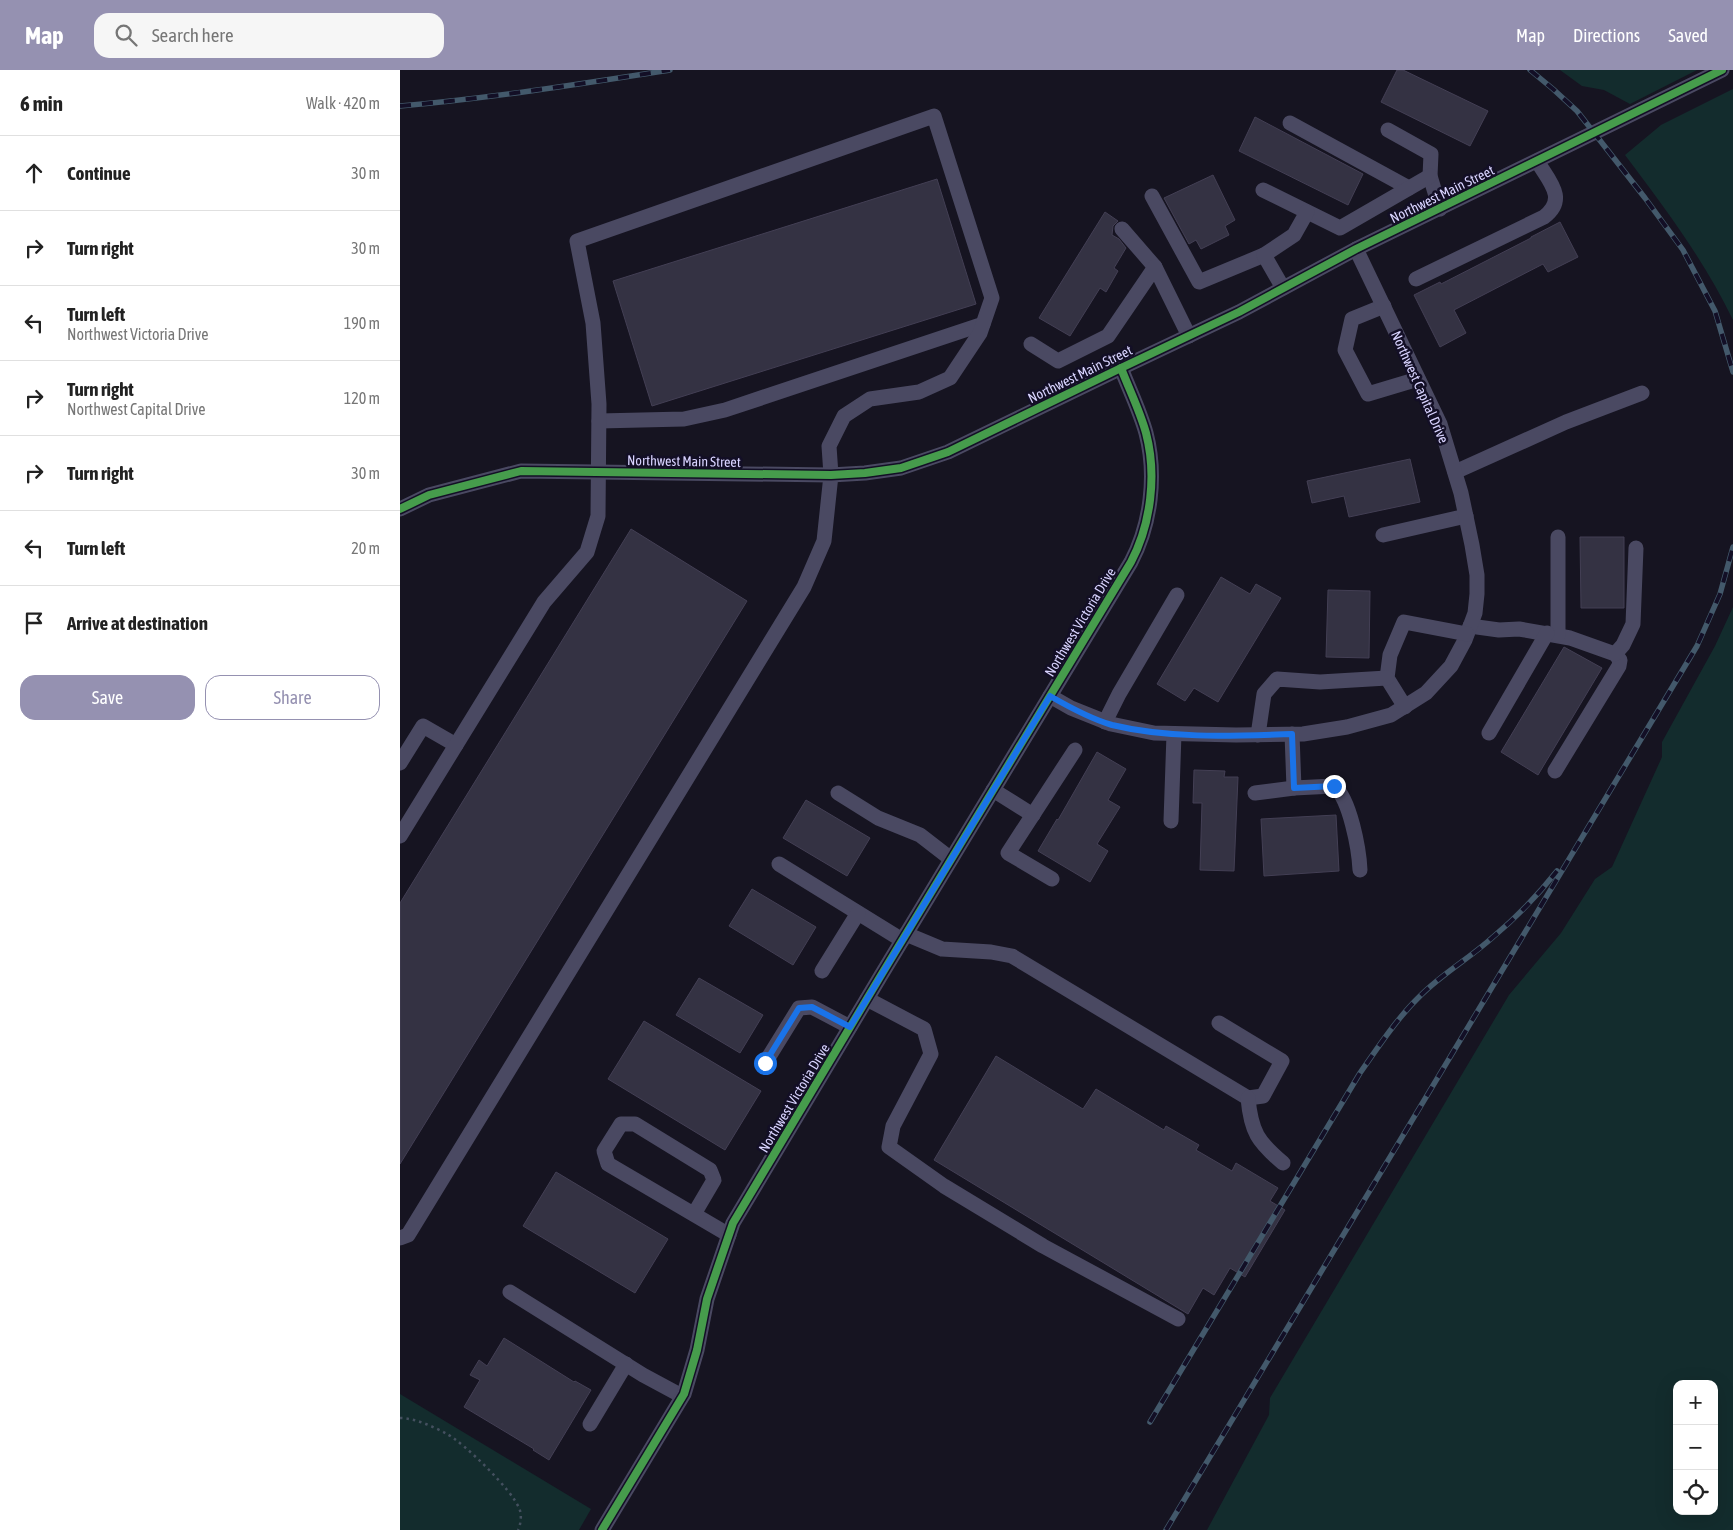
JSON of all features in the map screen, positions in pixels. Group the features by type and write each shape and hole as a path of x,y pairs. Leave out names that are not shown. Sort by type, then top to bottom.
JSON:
{"street":[{"name":"Northwest Main Street","path":"400,509 429,495 521,471 831,475 901,468 948,452 1239,312 1356,250 1722,70"},
{"path":"400,836 544,602 587,552 598,516 599,421 593,324 577,241 934,116 992,298 980,333 950,378 919,392 870,400 844,416 829,446 831,475 824,541 804,587 408,1235 400,1238"},
{"path":"1290,123 1409,188"},
{"path":"1388,130 1431,154 1430,176 1440,209"},
{"path":"1416,279 1544,217 1552,210 1556,204 1556,192 1537,161"},
{"path":"1263,190 1340,228 1430,176"},
{"path":"1152,196 1199,282 1264,255 1294,235 1307,212"},
{"path":"1122,229 1155,267 1189,336"},
{"name":"Northwest Capital Drive","path":"1050,696 1105,722 1154,733 1292,734 1347,727 1376,720 1404,707 1426,693 1439,680 1458,653 1469,630 1476,604 1477,575 1466,516 1455,472 1442,431 1356,250"},
{"path":"1264,255 1283,288"},
{"path":"1031,344 1058,361 1108,336 1155,267"},
{"path":"1384,306 1352,319 1345,350 1368,394 1418,379"},
{"path":"599,421 684,419 725,410 983,324"},
{"name":"Northwest Victoria Drive","path":"602,1530 682,1396 697,1350 708,1298 729,1235 738,1215 951,859 1132,562 1144,532 1150,490 1151,466 1146,432 1121,368"},
{"path":"1455,472 1566,422 1642,394"},
{"path":"1383,535 1466,516"},
{"path":"1489,732 1552,634 1558,537"},
{"path":"1616,654 1623,646 1633,624 1636,548"},
{"path":"1105,722 1119,694 1177,595"},
{"path":"1404,707 1387,678 1390,655 1404,622 1469,630 1519,629 1570,638 1616,654 1620,660 1619,666 1555,771"},
{"path":"1258,735 1264,694 1277,679 1320,682 1387,678"},
{"path":"400,763 423,726 456,745"},
{"path":"1171,821 1174,734"},
{"path":"1292,734 1294,788"},
{"path":"1052,879 1008,853 1075,750"},
{"path":"1255,794 1294,788 1334,786 1340,790 1345,800 1359,852 1360,870"},
{"path":"993,790 1033,815"},
{"path":"838,793 878,818 920,835 951,859"},
{"path":"779,864 858,913 904,937 942,949 991,952 1012,956 1248,1098 1263,1096 1282,1061 1218,1023"},
{"path":"822,971 858,913"},
{"path":"867,999 924,1029 931,1054 893,1126 889,1148 944,1186 1043,1246 1178,1319"},
{"path":"765,1063 799,1008 812,1007 850,1027"},
{"path":"1248,1098 1249,1117 1258,1140 1283,1163"},
{"path":"694,1214 714,1180 710,1170 635,1124 620,1124 604,1151 608,1164 729,1235"},
{"path":"510,1292 626,1364 682,1396"},
{"path":"590,1424 626,1364"}],"path":[{"path":"400,1418 448,1434 490,1471 520,1508 521,1524 518,1530"}],"green space":[{"path":"1560,70 1697,70 1630,104 1604,90 1582,86"},
{"path":"1733,89 1733,320 1697,255 1625,155 1661,125"},
{"path":"1733,607 1733,1530 1207,1530 1269,1415 1270,1398 1509,995 1561,933 1595,879 1612,867 1662,757 1662,742 1715,646"},
{"path":"400,1394 591,1509 579,1530 400,1530"}],"building":[{"path":"1397,70 1403,70 1488,111 1470,146 1381,102"},
{"path":"1255,117 1363,174 1348,205 1239,151"},
{"path":"1213,175 1235,220 1225,226 1229,235 1201,249 1196,240 1189,244 1164,198"},
{"path":"937,179 976,304 652,406 613,281"},
{"path":"1105,212 1118,221 1113,226 1112,235 1119,239 1126,248 1114,268 1118,271 1106,292 1100,288 1070,336 1039,318"},
{"path":"1560,222 1578,257 1548,272 1543,264 1454,310 1466,333 1440,347 1414,295 1440,282 1441,284"},
{"path":"1410,459 1420,502 1349,517 1344,496 1312,503 1307,481"},
{"path":"631,529 747,601 400,1164 400,903"},
{"path":"1580,537 1624,537 1624,608 1581,608"},
{"path":"1221,577 1250,594 1256,584 1281,598 1218,702 1194,688 1185,701 1157,684"},
{"path":"1328,590 1370,591 1369,658 1326,657"},
{"path":"1564,647 1602,668 1538,775 1501,752"},
{"path":"1097,752 1126,769 1108,800 1120,807 1097,844 1108,851 1090,882 1038,851"},
{"path":"1194,770 1225,771 1224,777 1238,777 1234,871 1200,870 1202,803 1193,803"},
{"path":"806,800 870,838 847,876 783,838"},
{"path":"1336,815 1339,871 1264,876 1261,819"},
{"path":"752,889 816,927 793,965 729,926"},
{"path":"699,978 763,1015 740,1053 676,1015"},
{"path":"644,1021 761,1091 725,1150 608,1079"},
{"path":"996,1056 1083,1109 1096,1089 1164,1130 1166,1126 1199,1145 1196,1150 1232,1171 1236,1163 1278,1188 1270,1201 1285,1210 1245,1277 1230,1268 1214,1295 1203,1288 1188,1314 934,1160"},
{"path":"556,1172 668,1239 635,1293 523,1226"},
{"path":"504,1338 574,1382 591,1390 549,1460 464,1407 480,1380 470,1375 479,1360 487,1366"}],"railway":[{"path":"400,106 502,95 670,70"},
{"path":"1530,70 1577,111 1683,250 1715,311 1733,372"},
{"path":"1166,1530 1697,646 1720,594 1733,547"},
{"path":"1150,1422 1360,1073 1389,1032 1421,995 1510,922 1557,871"}],"cycle path":[{"path":"400,509 429,495 521,471 831,475 901,468 948,452 1239,312 1356,249 1722,70"},
{"path":"602,1530 684,1394 697,1350 707,1299 733,1223 1131,562 1138,547 1150,499 1151,466 1144,425 1121,368"}],"route":[{"path":"765,1063 799,1008 812,1007 850,1027 1050,696 1072,708 1111,724 1154,733 1236,736 1292,734 1294,788 1334,786"}]}
